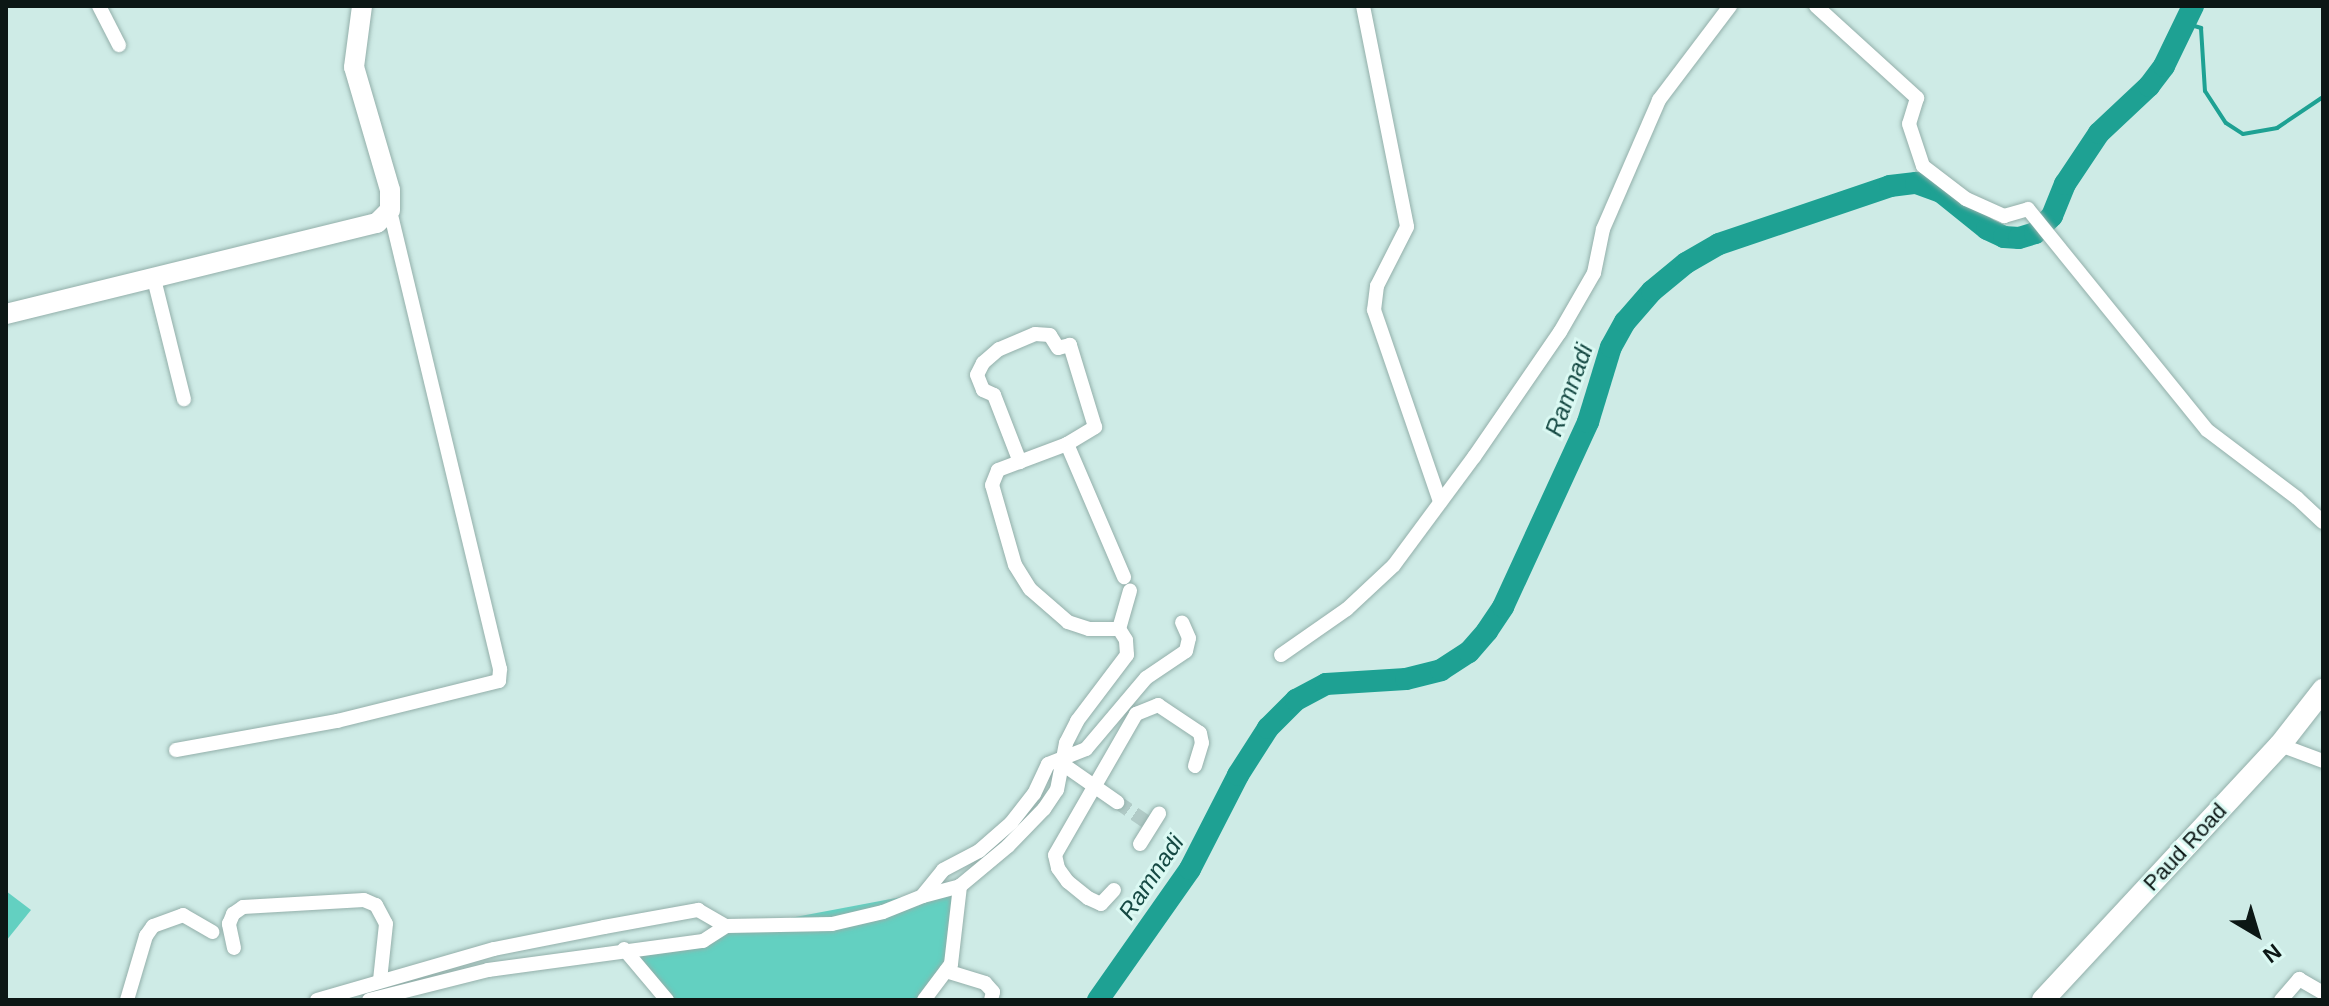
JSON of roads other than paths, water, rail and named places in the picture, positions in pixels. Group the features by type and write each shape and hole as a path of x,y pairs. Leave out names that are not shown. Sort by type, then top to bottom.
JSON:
{"main road":[{"name":"Paud Road","path":"2043,1000 2280,745 2323,690"}],"street":[{"path":"99,6 119,45"},
{"path":"176,750 337,721 499,681 500,669 390,210 390,190 354,67 362,6"},
{"path":"1363,6 1407,227 1377,286 1374,310 1440,502"},
{"path":"1281,655 1367,591 1394,565 1560,332 1594,273 1603,229 1659,100 1730,6"},
{"path":"1816,6 1917,98 1909,124 1923,166 1966,199 2004,216 2028,209 2207,430 2297,498 2323,522"},
{"path":"6,314 377,223 390,210"},
{"path":"154,279 184,399"},
{"path":"1020,462 994,395 983,390 977,375 983,363 999,349 1035,334 1050,335 1058,348 1070,345 1095,427 1067,444 1020,462 998,470 992,485 1015,565 1030,589 1068,622 1089,629 1119,629"},
{"path":"317,1000 494,949 698,910 726,926 832,924 883,912 960,886 1008,846 1044,809 1057,790 1066,743 1077,721 1127,655 1126,640 1119,629 1127,584 1067,444"},
{"path":"923,896 943,870 979,851 1011,823 1034,794 1048,764 1065,760 1086,749 1146,678 1186,651 1189,638 1182,622"},
{"path":"1114,890 1101,904 1068,882 1058,868 1058,844 1136,714 1158,705 1200,733 1202,743 1195,766"},
{"path":"2280,745 2323,761"},
{"path":"1065,760 1117,802"},
{"path":"1140,844 1159,813"},
{"path":"933,997 951,964 960,886"},
{"path":"234,948 229,924 233,914 243,907 261,903 364,900 376,905 386,924 380,980"},
{"path":"127,1000 146,936 153,926 183,915 212,932"},
{"path":"369,1000 396,997 488,970 624,949 703,941 726,926"},
{"path":"624,949 667,1000"},
{"path":"946,971 985,983 993,992 991,1000"},
{"path":"2281,1000 2299,979 2323,993"}],"waterway":[{"name":"Ramnadi","path":"1098,1000 1190,869 1238,775 1268,728 1296,700 1326,684 1406,679 1441,670 1469,652 1487,631 1503,607 1588,422 1611,347 1625,322 1652,291 1686,263 1719,244 1890,186 1916,183 1941,192 1987,229 2004,237 2019,238 2035,233 2052,216 2065,184 2099,133 2149,86 2164,66 2193,6"},
{"path":"2184,23 2201,28 2205,91 2226,123 2243,134 2277,128 2323,97"}],"tunnel":[{"path":"1117,802 1151,825"}]}
